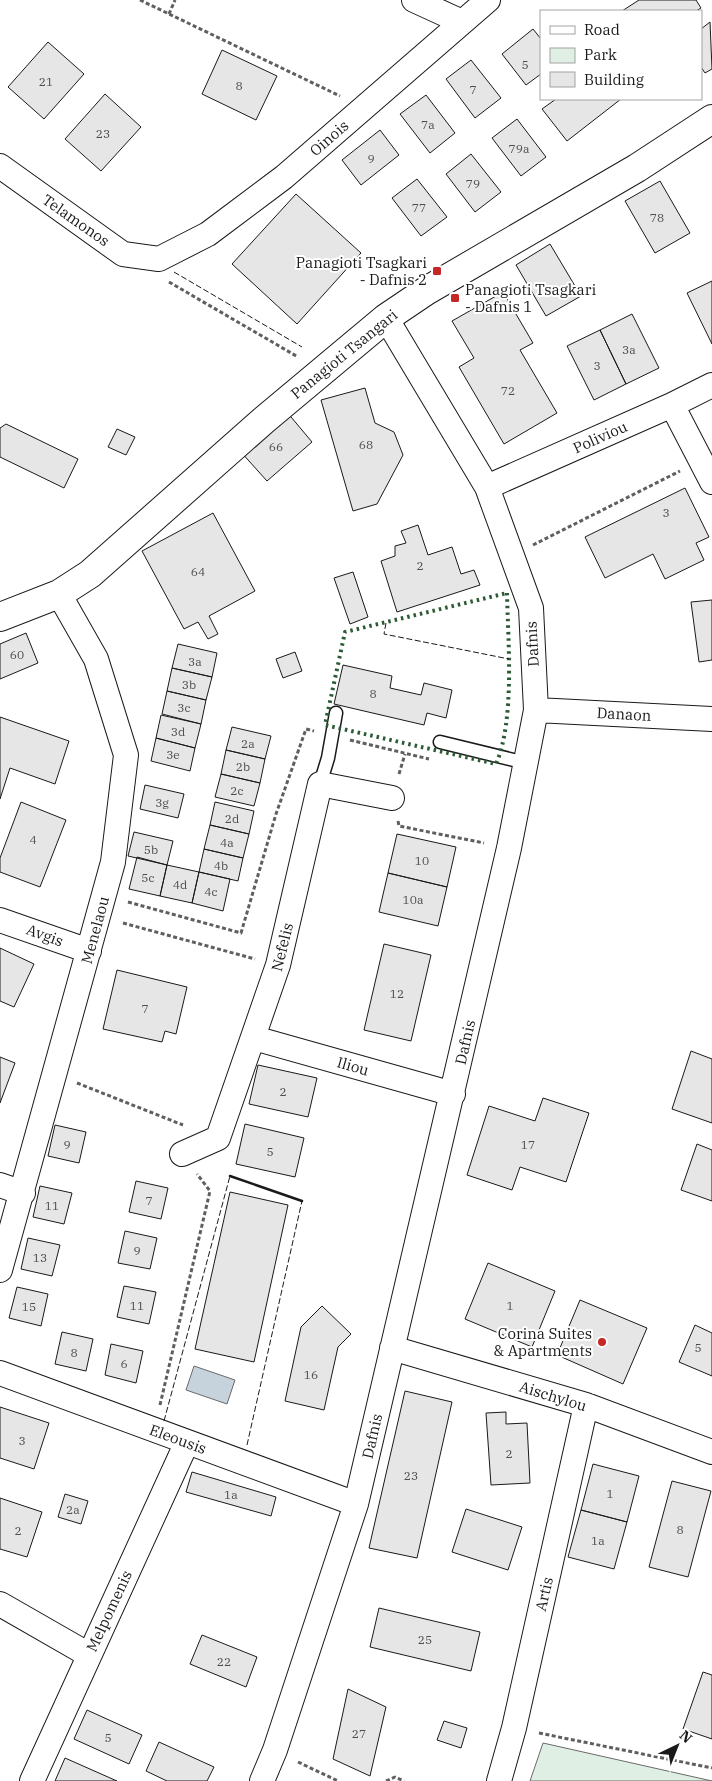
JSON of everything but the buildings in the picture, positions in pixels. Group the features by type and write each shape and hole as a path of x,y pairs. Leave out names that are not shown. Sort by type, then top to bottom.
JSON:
{"street":[{"path":"414,0 462,22"},
{"name":"Oinois","path":"159,259 208,234 284,177 488,0"},
{"name":"Panagioti Tsangari","path":"0,617 59,594 90,574 321,371 386,318 434,286 637,168 712,119"},
{"name":"Telamonos","path":"0,166 123,254 159,259"},
{"name":"Dafnis","path":"262,1781 275,1750 356,1504 509,848 536,710 531,608 487,487 386,318"},
{"name":"Poliviou","path":"487,487 672,405 712,385"},
{"path":"672,405 712,482"},
{"name":"Menelaou","path":"0,1270 23,1193 113,862 126,755 96,659 59,594"},
{"name":"Danaon","path":"536,710 712,719"},
{"path":"320,784 392,798"},
{"name":"Nefelis","path":"218,1138 278,965 320,784"},
{"name":"Avgis","path":"0,920 89,951"},
{"name":"Iliou","path":"254,1038 453,1094"},
{"path":"182,1154 218,1138"},
{"path":"0,1185 23,1193"},
{"name":"Aischylou","path":"392,1348 586,1405 712,1452"},
{"name":"Eleousis","path":"0,1373 356,1504"},
{"name":"Artis","path":"499,1781 514,1728 586,1405"},
{"name":"Melpomenis","path":"32,1781 187,1442"},
{"path":"0,1604 89,1656"}],"lane":[{"path":"320,784 336,713"},
{"path":"440,742 526,763"}],"path":[{"path":"140,0 364,108"},
{"path":"170,14 175,0"},
{"path":"159,259 162,278 321,371"},
{"path":"512,555 701,461"},
{"path":"120,900 241,933 276,814 306,729 432,760"},
{"path":"392,798 399,826 509,848"},
{"path":"98,916 278,965"},
{"path":"55,1075 218,1138"},
{"path":"154,1430 210,1192 182,1154"},
{"path":"514,1728 712,1768"},
{"path":"275,1750 338,1781"},
{"path":"386,1781 395,1777 404,1781"}],"green space":[{"path":"543,1743 712,1781 530,1781"}],"shaded area":[{"path":"194,1366 235,1380 227,1404 186,1390"}],"hedge":[{"path":"507,593 508,703 506,726 496,764 325,725 345,632 507,593"}],"fence":[{"path":"174,272 302,347"},
{"path":"386,623 384,634 509,659"},
{"path":"164,1421 230,1176"},
{"path":"247,1445 302,1201"}],"wall":[{"path":"230,1176 302,1201"}],"place":[{"name":"Panagioti Tsagkari - Dafnis 2","path":"437,271"},
{"name":"Panagioti Tsagkari - Dafnis 1","path":"455,298"},
{"name":"Corina Suites & Apartments","path":"602,1342"}]}
